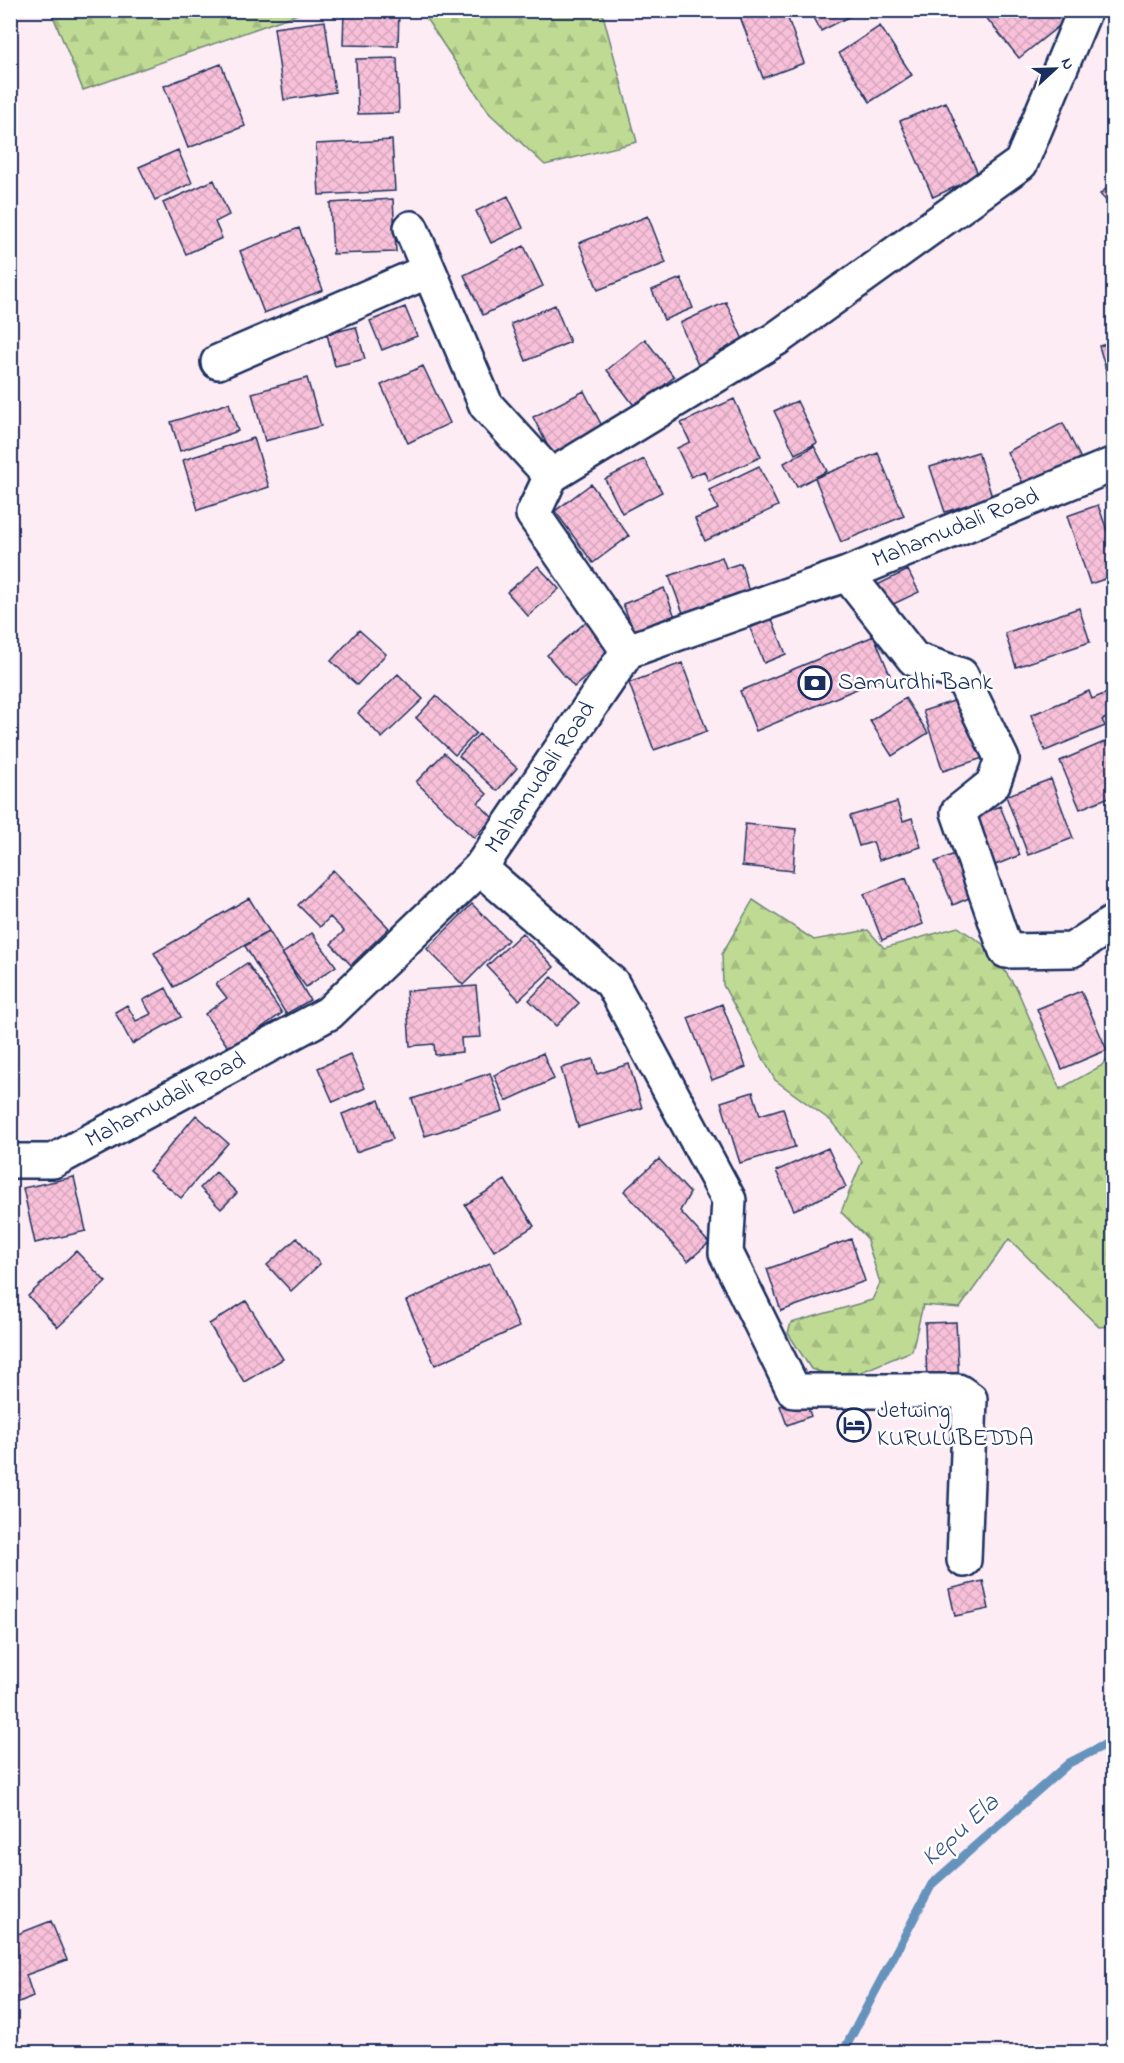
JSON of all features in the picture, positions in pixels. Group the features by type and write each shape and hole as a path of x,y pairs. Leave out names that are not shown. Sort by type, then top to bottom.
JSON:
{"street":[{"path":"628,651 533,514 551,476 776,339 1022,163 1085,10"},
{"path":"411,228 486,405 551,476"},
{"path":"218,362 428,271"},
{"name":"Mahamudali Road","path":"10,1161 53,1161 329,1013 480,868 628,651 847,574 1113,464"},
{"path":"847,574 914,660 961,675 1002,759 993,784 958,812 1006,951 1072,950 1113,922"},
{"path":"480,868 612,983 729,1200 726,1253 794,1391 958,1391 970,1398 964,1560"}],"green space":[{"path":"51,11 306,11 83,90"},
{"path":"421,11 602,11 637,142 545,165 490,114"},
{"path":"753,900 814,940 868,930 884,948 958,927 990,949 1017,989 1060,1089 1101,1066 1113,1053 1113,1326 1099,1327 1009,1239 960,1308 923,1305 912,1351 844,1379 811,1369 788,1333 791,1323 872,1300 880,1283 866,1237 841,1212 862,1161 831,1121 775,1080 723,985 722,954"}],"building":[{"path":"344,10 399,10 398,46 343,45"},
{"path":"750,10 785,10 804,63 763,78 739,14"},
{"path":"810,10 862,10 821,31"},
{"path":"980,10 1057,10 1065,21 1019,58"},
{"path":"325,21 335,92 284,100 274,28"},
{"path":"880,26 912,75 870,102 839,53"},
{"path":"397,58 399,113 358,114 356,59"},
{"path":"221,64 245,126 188,148 164,86"},
{"path":"946,102 979,176 933,197 900,121"},
{"path":"392,140 395,191 319,195 316,144"},
{"path":"178,150 192,183 155,200 139,167"},
{"path":"214,180 229,215 215,222 222,238 186,254 163,203"},
{"path":"1114,182 1114,209 1100,194"},
{"path":"508,196 523,228 491,243 476,211"},
{"path":"393,199 396,252 333,254 330,203"},
{"path":"648,216 666,263 598,290 579,243"},
{"path":"299,228 323,290 264,313 240,251"},
{"path":"524,246 543,286 483,315 464,275"},
{"path":"681,278 693,308 664,320 652,290"},
{"path":"726,302 745,344 698,365 680,323"},
{"path":"555,305 570,342 526,361 511,324"},
{"path":"405,307 417,336 382,350 370,321"},
{"path":"356,327 365,359 335,366 327,334"},
{"path":"645,339 674,377 636,408 607,370"},
{"path":"1114,342 1114,397 1099,346"},
{"path":"423,366 450,423 408,443 381,385"},
{"path":"307,378 321,426 265,441 252,393"},
{"path":"584,391 604,430 553,456 533,417"},
{"path":"734,399 761,457 708,481 704,471 691,477 677,448 690,442 681,423"},
{"path":"797,401 817,443 795,454 774,411"},
{"path":"229,403 238,431 180,451 171,422"},
{"path":"1063,423 1082,461 1026,489 1007,452"},
{"path":"254,438 269,487 198,510 183,460"},
{"path":"814,446 827,471 797,487 784,463"},
{"path":"978,452 992,497 945,512 930,467"},
{"path":"878,453 904,516 841,542 815,478"},
{"path":"644,459 662,492 622,513 605,479"},
{"path":"759,466 778,506 705,541 695,519 718,509 709,490"},
{"path":"591,484 629,536 593,563 555,511"},
{"path":"1098,505 1114,550 1114,576 1090,584 1067,516"},
{"path":"722,557 726,568 741,563 750,596 685,618 669,576"},
{"path":"538,566 559,589 528,616 507,592"},
{"path":"908,570 919,592 887,607 877,585"},
{"path":"664,588 677,622 636,637 623,604"},
{"path":"1079,608 1090,642 1016,667 1005,633"},
{"path":"593,616 620,648 574,687 547,655"},
{"path":"772,619 786,654 764,663 750,628"},
{"path":"359,630 386,654 357,685 331,661"},
{"name":"Samurdhi Bank","path":"874,636 890,675 756,731 740,691"},
{"path":"682,663 707,731 654,750 629,683"},
{"path":"398,674 423,699 382,738 358,713"},
{"path":"1089,691 1092,699 1109,692 1114,704 1114,715 1102,720 1105,726 1045,751 1031,715"},
{"path":"436,696 476,733 455,755 416,718"},
{"path":"905,698 928,733 892,756 870,721"},
{"path":"963,698 983,758 943,771 923,711"},
{"path":"479,734 517,768 497,791 459,756"},
{"path":"1109,740 1114,750 1114,795 1080,809 1060,761"},
{"path":"444,753 487,794 478,803 493,818 474,838 416,782"},
{"path":"1051,779 1073,838 1028,855 1006,796"},
{"path":"897,802 903,821 912,818 921,847 879,860 873,842 859,846 850,816"},
{"path":"1000,806 1020,855 988,868 968,819"},
{"path":"745,824 796,829 793,871 742,866"},
{"path":"957,853 976,895 953,905 935,862"},
{"path":"333,870 389,928 351,965 331,944 344,931 330,917 320,927 298,905"},
{"path":"906,878 923,924 882,940 864,894"},
{"path":"249,898 269,931 174,987 154,953"},
{"path":"472,904 508,940 463,985 427,949"},
{"path":"269,931 310,1000 286,1014 245,946"},
{"path":"312,933 336,966 306,987 282,954"},
{"path":"522,933 554,967 519,1000 487,966"},
{"path":"247,963 282,1013 230,1050 205,1014 227,998 216,984"},
{"path":"552,977 579,1003 556,1026 529,1000"},
{"path":"476,986 481,1037 461,1038 462,1052 435,1055 434,1044 410,1046 406,991"},
{"path":"166,988 181,1017 132,1044 115,1012 127,1005 136,1021 151,1014 143,1000"},
{"path":"1081,991 1107,1050 1062,1069 1037,1009"},
{"path":"722,1004 746,1067 712,1080 688,1018"},
{"path":"543,1053 554,1079 506,1101 494,1075"},
{"path":"350,1054 365,1088 333,1102 318,1068"},
{"path":"593,1059 597,1074 629,1064 642,1108 578,1127 561,1068"},
{"path":"490,1073 503,1111 425,1136 412,1099"},
{"path":"753,1092 760,1115 783,1108 795,1147 740,1163 721,1102"},
{"path":"379,1100 393,1139 356,1152 342,1114"},
{"path":"196,1115 228,1143 181,1198 149,1171"},
{"path":"828,1148 846,1187 794,1210 776,1171"},
{"path":"659,1159 690,1193 680,1211 709,1243 688,1261 624,1191"},
{"path":"216,1172 237,1193 221,1209 200,1188"},
{"path":"74,1177 86,1231 35,1243 23,1188"},
{"path":"505,1180 534,1226 494,1251 465,1205"},
{"path":"297,1238 320,1264 291,1291 267,1265"},
{"path":"851,1239 865,1281 781,1311 767,1269"},
{"path":"76,1251 106,1282 58,1327 28,1296"},
{"path":"490,1263 519,1327 435,1365 406,1301"},
{"path":"246,1301 283,1359 244,1382 209,1324"},
{"path":"956,1322 959,1382 927,1383 925,1323"},
{"path":"804,1397 811,1416 787,1425 780,1406"},
{"path":"983,1581 989,1609 955,1616 949,1589"},
{"path":"51,1921 67,1960 26,1975 33,1996 10,2006 10,1937"}],"waterway":[{"name":"Kepu Ela","path":"843,2052 932,1884 1069,1763 1114,1740"}],"place":[{"name":"Samurdhi Bank","path":"815,683"},
{"name":"Jetwing KURULUBEDDA","path":"854,1425"}]}
